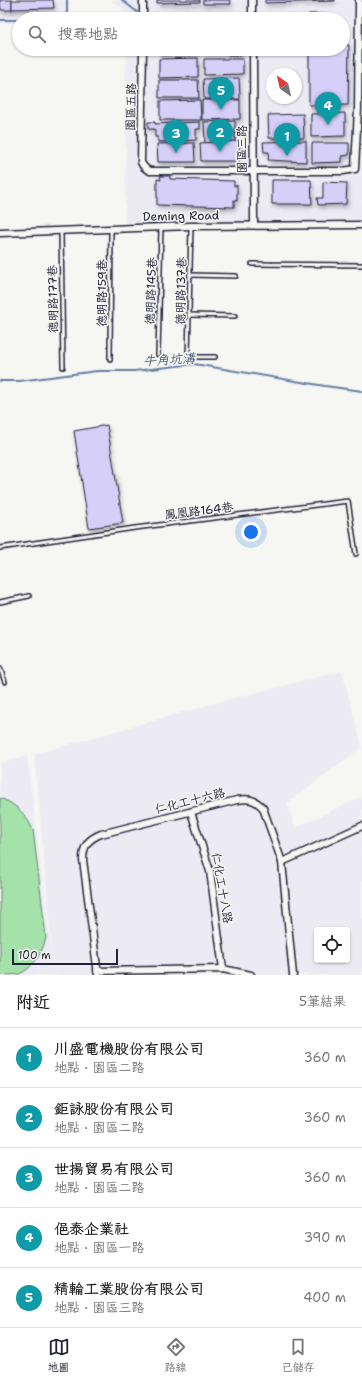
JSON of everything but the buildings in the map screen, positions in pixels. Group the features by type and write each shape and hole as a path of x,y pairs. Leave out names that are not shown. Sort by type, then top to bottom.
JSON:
{"street":[{"path":"143,0 143,12"},
{"path":"252,0 252,12"},
{"path":"253,171 343,171 355,169 358,108 359,0"},
{"name":"園區五路","path":"143,56 141,157 143,166 150,171 253,171"},
{"name":"園區三路","path":"253,56 254,225"},
{"name":"Deming Road","path":"0,232 191,226 362,225"},
{"name":"仁化工十六路","path":"98,973 83,860 84,850 87,843 92,838 101,834 248,799 257,801 263,808 282,862 293,975"},
{"name":"仁化工十八路","path":"191,812 210,872 223,969"},
{"path":"282,862 362,826"},
{"path":"98,973 223,969 251,975"}],"lane":[{"name":"德明路137巷","path":"191,226 188,357 215,357"},
{"name":"德明路145巷","path":"158,355 161,227"},
{"name":"德明路159巷","path":"110,359 111,228"},
{"name":"德明路177巷","path":"61,231 63,367"},
{"path":"252,264 362,266"},
{"path":"190,276 236,276"},
{"path":"189,315 235,316"},
{"name":"鳳凰路164巷","path":"0,548 135,528 348,502 356,554"},
{"path":"0,602 29,596"},
{"path":"0,668 5,682"}],"shaded area":[{"path":"0,0 70,0 69,12 12,12 12,23 0,23"},
{"path":"111,0 362,0 362,227 125,229 126,56 350,56 350,12 122,12 122,7"},
{"path":"342,671 362,747 287,803 295,828 362,797 362,975 0,975 0,763 27,756 54,969 34,754 223,701"}],"green space":[{"path":"0,798 11,803 20,810 33,830 46,937 43,948 33,964 24,972 15,975 0,975"}],"waterway":[{"path":"67,0 67,12"},
{"path":"122,0 137,12"},
{"path":"0,20 12,20"},
{"name":"牛角坑溝","path":"0,381 19,381 97,371 134,371 194,364 362,391"}],"place":[{"name":"精輪工業股份有限公司","path":"221,110"},
{"name":"俋泰企業社","path":"328,125"},
{"name":"鉅詠股份有限公司","path":"220,152"},
{"name":"世揚貿易有限公司","path":"176,153"},
{"name":"川盛電機股份有限公司","path":"287,156"}]}
